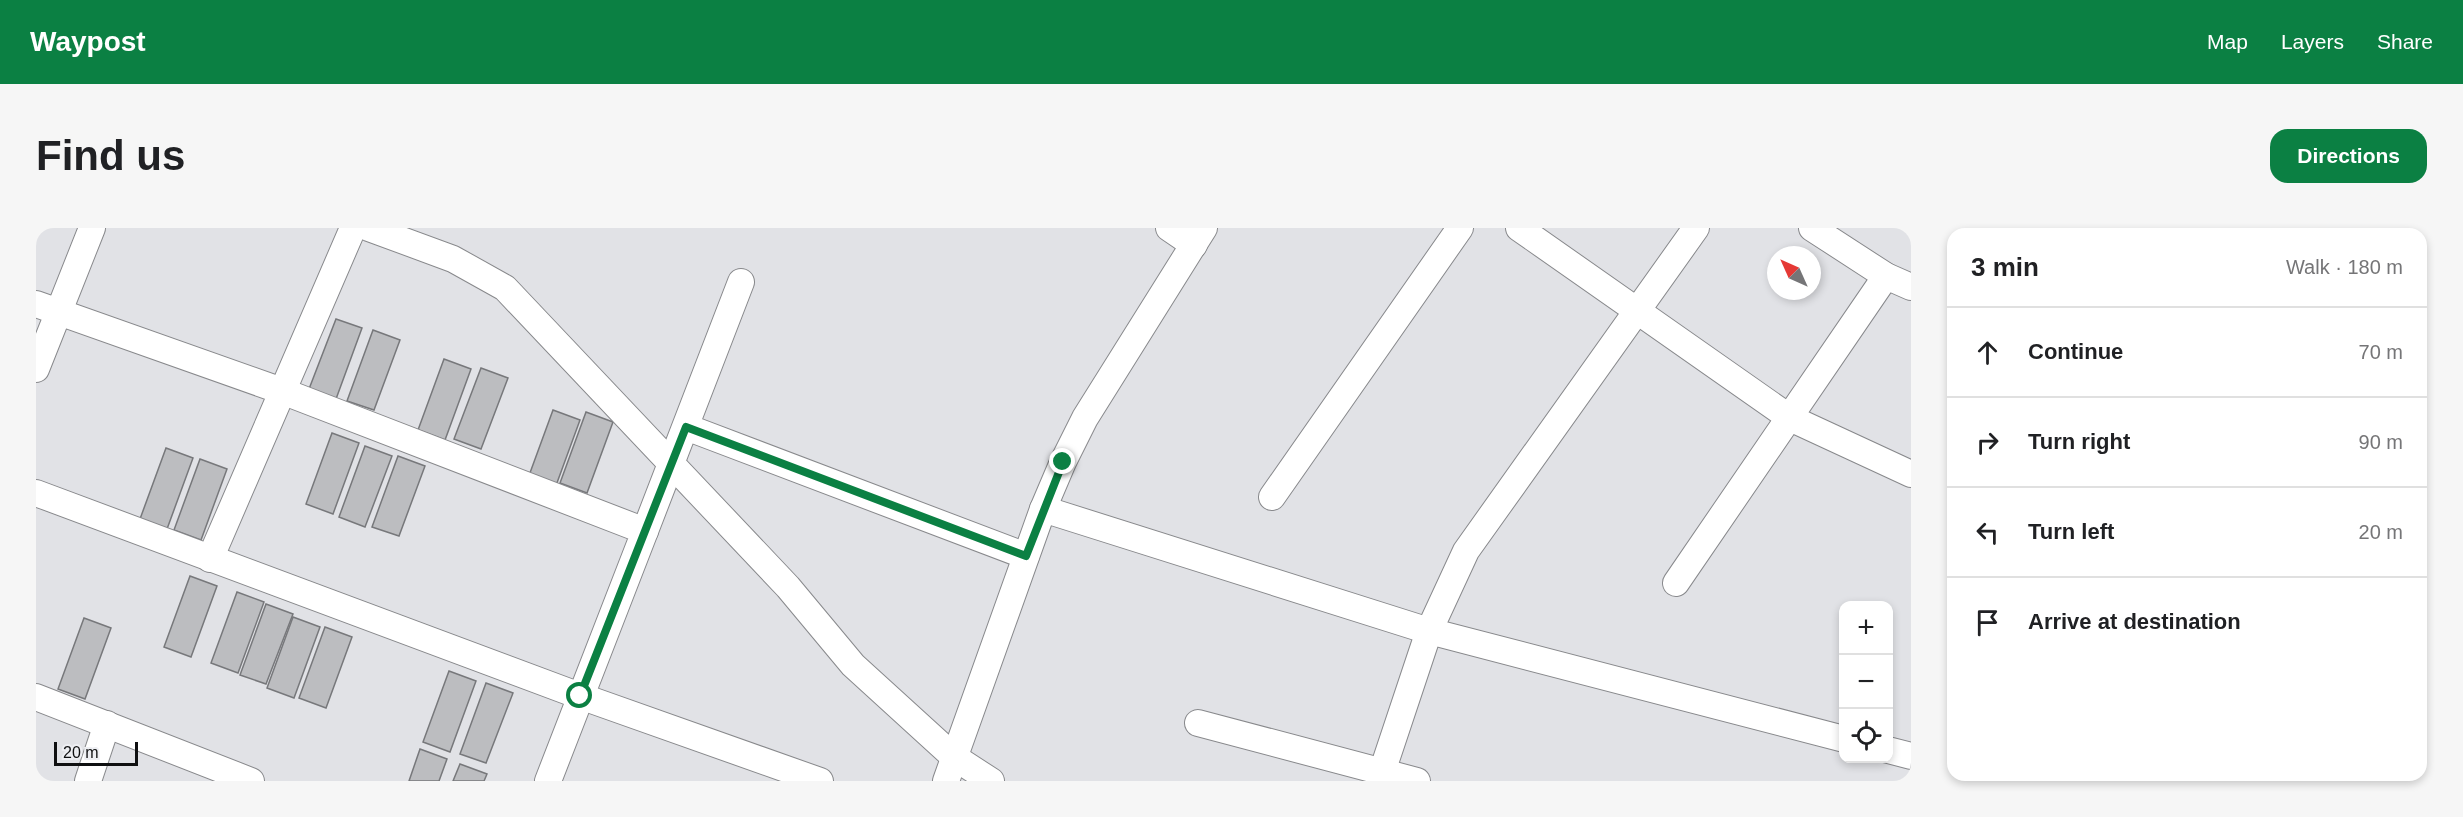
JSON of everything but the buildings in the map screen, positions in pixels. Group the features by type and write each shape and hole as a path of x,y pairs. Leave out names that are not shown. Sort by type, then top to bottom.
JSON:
{"street":[{"path":"36,369 48,308 92,228"},
{"path":"210,559 352,228"},
{"path":"369,228 402,235 453,259 505,288 670,465 788,587 853,665 954,757 991,781"},
{"path":"946,781 1026,556 1063,462 1084,418 1199,236 1169,228"},
{"path":"1272,498 1460,228"},
{"path":"1519,228 1790,418 1911,474"},
{"path":"1381,776 1429,631 1466,551 1696,228"},
{"path":"1812,228 1886,276 1911,286"},
{"path":"1676,583 1886,276"},
{"path":"548,781 741,282"},
{"path":"48,308 282,391 645,531"},
{"path":"686,427 1026,556"},
{"path":"36,493 580,696 820,781"},
{"path":"1044,509 1429,631 1839,738"},
{"path":"36,697 251,781"},
{"path":"1198,723 1381,776 1417,781"},
{"path":"88,781 106,724"},
{"path":"1893,751 1911,756"}],"route":[{"path":"580,696 686,427 1026,556 1063,462"}]}
